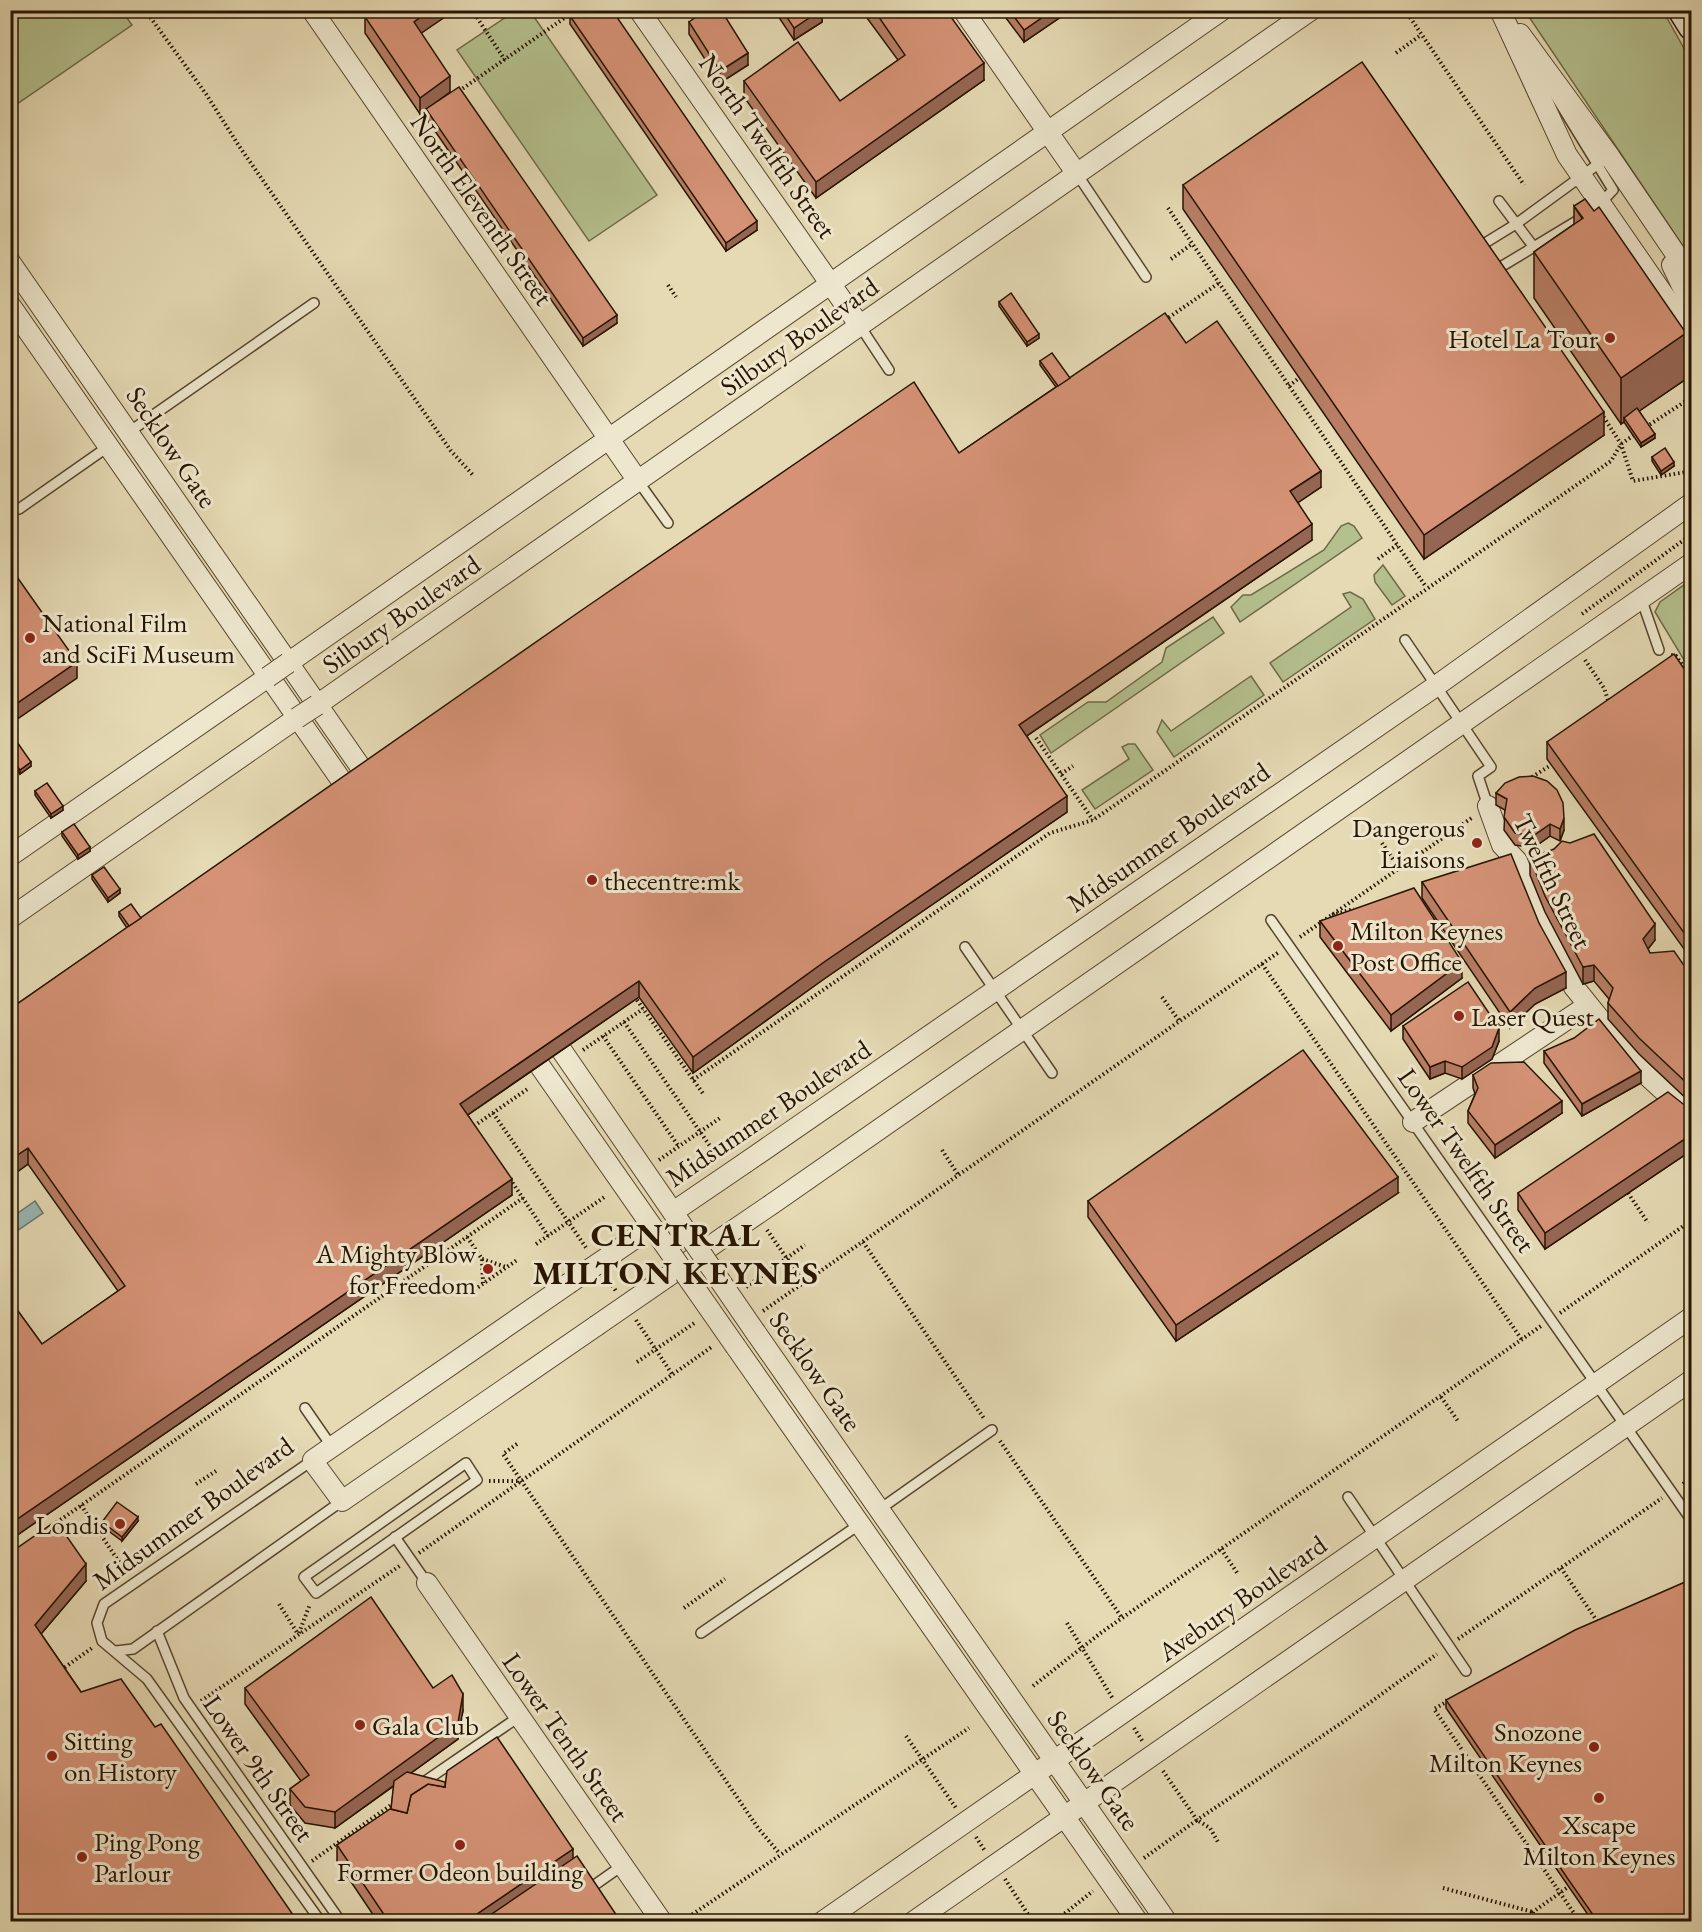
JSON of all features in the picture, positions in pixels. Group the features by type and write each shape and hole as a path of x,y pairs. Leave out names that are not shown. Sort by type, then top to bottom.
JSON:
{"main road":[{"path":"1682,10 1692,26"}],"street":[{"name":"North Eleventh Street","path":"312,10 638,481"},
{"name":"North Twelfth Street","path":"639,10 860,326"},
{"path":"963,10 1077,174"},
{"name":"Silbury Boulevard","path":"268,676 1222,10"},
{"name":"Silbury Boulevard","path":"297,718 1311,10"},
{"path":"1501,10 1539,60 1596,166 1654,224 1692,278"},
{"path":"1501,10 1567,155 1596,166"},
{"path":"1596,166 1600,204 1692,336"},
{"path":"1654,224 1692,307"},
{"name":"Secklow Gate","path":"10,262 317,705"},
{"name":"Secklow Gate","path":"10,304 297,718"},
{"name":"Midsummer Boulevard","path":"313,1460 1436,686 1692,503"},
{"path":"313,1460 342,1501 1692,563"},
{"path":"10,856 268,676"},
{"path":"317,705 386,803"},
{"path":"10,918 297,718 367,817"},
{"name":"Twelfth Street","path":"1488,806 1502,845 1516,861 1549,940 1587,1006 1641,1070 1692,1117"},
{"path":"1413,1122 1587,1006"},
{"name":"Secklow Gate","path":"548,1032 1167,1922"},
{"path":"526,1046 652,1226"},
{"name":"Secklow Gate","path":"652,1226 1138,1922"},
{"name":"Avebury Boulevard","path":"822,1922 1692,1317"},
{"path":"914,1922 1692,1380"},
{"name":"Lower Tenth Street","path":"427,1582 662,1922"}],"lane":[{"path":"1475,249 1516,224 1596,166"},
{"path":"1077,174 1146,277"},
{"path":"1499,201 1533,246"},
{"path":"1491,273 1583,217 1600,204"},
{"path":"129,432 314,303"},
{"path":"860,326 889,370"},
{"path":"19,509 109,446"},
{"path":"638,481 668,523"},
{"path":"1641,598 1659,650"},
{"path":"1405,640 1461,724"},
{"name":"Twelfth Street","path":"1461,724 1491,767 1478,776 1488,806"},
{"name":"Lower Twelfth Street","path":"1271,920 1690,1519"},
{"path":"965,947 1052,1073"},
{"path":"305,1408 332,1447"},
{"path":"880,1509 992,1430"},
{"name":"Midsummer Boulevard","path":"102,1641 97,1623 104,1604 313,1460"},
{"path":"466,1463 477,1480 316,1593 304,1577 466,1463"},
{"path":"1348,1497 1466,1671"},
{"path":"102,1641 116,1651 133,1649 342,1501"},
{"path":"701,1633 861,1523"},
{"path":"395,1537 427,1582"},
{"name":"Lower 9th Street","path":"157,1631 190,1708 341,1922"},
{"name":"Lower 9th Street","path":"116,1651 147,1679 176,1717 321,1922"},
{"path":"424,1782 519,1716"},
{"path":"589,1889 623,1865"}],"path":[{"path":"145,10 434,428 472,475"},
{"path":"472,10 505,60"},
{"path":"455,93 576,10"},
{"path":"1128,10 1131,16"},
{"path":"1405,10 1524,185"},
{"path":"1396,53 1421,35"},
{"path":"396,134 436,107"},
{"path":"1168,208 1426,587"},
{"path":"1171,259 1192,244"},
{"path":"1161,322 1219,283"},
{"path":"668,285 676,297"},
{"path":"1678,355 1692,375"},
{"path":"1289,386 1299,378"},
{"path":"693,1080 1050,833 1093,820 1426,587 1611,461 1621,444 1692,397"},
{"path":"1594,404 1621,444 1633,481 1692,471"},
{"path":"1581,614 1692,534"},
{"path":"1378,559 1397,545"},
{"path":"1568,593 1594,631"},
{"path":"1575,644 1604,688 1613,713"},
{"path":"1659,650 1676,656 1687,671"},
{"path":"1679,676 1692,668"},
{"path":"1036,738 1093,820"},
{"path":"1526,782 1551,765"},
{"path":"1061,774 1073,766"},
{"path":"763,1312 1488,806"},
{"path":"1382,843 1399,868"},
{"path":"1330,915 1361,908"},
{"path":"1262,964 1522,1340"},
{"path":"1162,997 1180,1022"},
{"path":"637,1000 704,1095"},
{"path":"580,1053 643,1009"},
{"path":"624,1022 720,1160"},
{"path":"603,1036 679,1147"},
{"path":"474,1126 529,1088"},
{"path":"493,1113 589,1252"},
{"path":"656,1162 720,1118"},
{"path":"471,1121 480,1135"},
{"path":"942,1150 959,1176"},
{"path":"504,1171 548,1236"},
{"path":"1628,1193 1648,1223"},
{"path":"536,1244 606,1196"},
{"path":"46,1530 523,1198"},
{"path":"1033,1686 1082,1650 1102,1632 1692,1220"},
{"path":"767,1229 804,1283"},
{"path":"467,1237 482,1259 483,1283"},
{"path":"863,1242 1122,1618"},
{"path":"745,1287 805,1245"},
{"path":"482,1259 506,1267"},
{"path":"467,1295 517,1260"},
{"path":"607,1278 618,1294"},
{"path":"635,1320 672,1374"},
{"path":"637,1362 697,1321"},
{"path":"190,1708 410,1559 712,1346"},
{"path":"1441,1397 1458,1421"},
{"path":"517,1444 502,1454 758,1828 780,1854"},
{"path":"196,1484 216,1471"},
{"path":"477,1480 521,1481"},
{"path":"81,1505 134,1584"},
{"path":"1221,1550 1238,1574"},
{"path":"1561,1568 1598,1621"},
{"path":"684,1608 725,1579"},
{"path":"298,1634 316,1593"},
{"path":"279,1604 298,1634"},
{"path":"1588,1626 1608,1616"},
{"path":"1067,1623 1079,1639 1082,1650 1115,1702"},
{"path":"57,1673 102,1641"},
{"path":"1453,1698 1434,1709 1580,1922"},
{"path":"1131,1724 1146,1748"},
{"path":"681,1922 969,1728"},
{"path":"906,1736 958,1811"},
{"path":"1162,1770 1197,1820 1210,1828 1218,1842"},
{"path":"301,1868 401,1798"},
{"path":"1143,1859 1224,1803"},
{"path":"975,1836 989,1857"},
{"path":"1004,1877 1033,1922"},
{"path":"1443,1888 1533,1912 1568,1887"},
{"path":"1054,1922 1093,1891"},
{"path":"1533,1912 1533,1922"}],"green space":[{"path":"10,11 122,11 132,25 11,108"},
{"path":"515,11 530,11 657,195 589,241 457,50"},
{"path":"1525,11 1663,11 1691,61 1691,258"},
{"path":"1348,523 1354,526 1362,538 1240,622 1231,607 1243,595 1251,595 1324,550 1341,526"},
{"path":"1383,565 1405,596 1392,605 1375,582 1374,575"},
{"path":"1691,580 1691,655 1684,660 1655,612 1660,602"},
{"path":"1350,592 1363,599 1375,619 1283,682 1270,663 1351,607 1343,594"},
{"path":"1213,617 1224,633 1051,753 1040,735 1088,702 1106,702 1162,662 1166,648"},
{"path":"1251,676 1264,695 1174,757 1157,732 1162,720 1171,731"},
{"path":"1135,744 1153,770 1095,809 1082,790 1129,759 1122,747"}],"water":[{"path":"35,1201 43,1213 11,1235 11,1218"}],"building":[{"path":"374,10 430,10 414,22 450,76 420,98 365,17"},
{"path":"578,10 612,10 757,221 726,243 570,16"},
{"path":"706,10 721,10 748,53 720,71 689,22"},
{"path":"782,10 821,10 794,28"},
{"path":"874,10 946,10 984,63 816,182 744,81 798,42 840,101 905,55"},
{"path":"1009,10 1053,10 1024,30"},
{"path":"1362,62 1604,412 1424,535 1183,185"},
{"path":"459,87 617,315 583,338 426,109"},
{"path":"1585,199 1594,211 1599,207 1686,333 1621,378 1534,252 1583,218 1574,206"},
{"path":"1011,293 1039,334 1027,342 999,302"},
{"name":"thecentre:mk","path":"1165,313 1186,343 1217,321 1321,471 1290,491 1312,524 1019,725 1067,796 824,962 693,1057 639,981 460,1104 512,1179 10,1524 10,1300 42,1344 125,1286 28,1148 10,1160 10,1009 579,612 914,382 959,453"},
{"path":"1052,353 1070,378 1058,386 1040,361"},
{"path":"1637,408 1655,434 1641,443 1624,418"},
{"path":"1665,448 1674,462 1661,471 1652,457"},
{"name":"National Film and SciFi Museum","path":"10,567 77,662 10,708"},
{"path":"1674,654 1689,676 1692,674 1692,944 1547,742"},
{"path":"10,732 31,762 20,770 10,756"},
{"path":"1533,776 1547,781 1557,790 1563,803 1564,818 1560,829 1550,824 1533,836 1515,833 1504,817 1507,799 1496,793 1505,783 1519,777"},
{"path":"47,783 63,806 51,814 35,791"},
{"path":"74,824 90,847 78,855 62,832"},
{"path":"1594,834 1655,924 1643,939 1650,953 1674,951 1692,977 1692,1088 1639,1038 1608,1003 1613,988 1594,965 1583,967 1545,896 1530,858 1554,849 1562,841 1570,843"},
{"path":"1511,854 1539,923 1566,972 1535,988 1510,1012 1422,882"},
{"path":"104,867 120,889 108,898 92,875"},
{"path":"1414,888 1462,962 1391,1015 1320,921"},
{"path":"131,904 141,918 129,926 119,912"},
{"name":"Laser Quest","path":"1468,982 1499,1028 1492,1047 1462,1067 1445,1061 1430,1067 1403,1026"},
{"path":"1599,1019 1641,1071 1582,1104 1544,1051 1574,1038"},
{"path":"1303,1050 1398,1177 1176,1325 1088,1201"},
{"path":"1524,1062 1562,1101 1495,1145 1468,1111 1478,1088 1473,1075 1491,1063"},
{"path":"1668,1092 1692,1111 1692,1134 1545,1233 1518,1193"},
{"name":"Londis","path":"117,1502 138,1517 122,1537 102,1522"},
{"path":"56,1521 86,1564 35,1625 81,1692 121,1679 155,1727 161,1724 298,1922 14,1922 15,1907 10,1896 10,1553"},
{"name":"Snozone Milton Keynes","path":"1692,1579 1692,1922 1598,1922 1446,1700 1575,1630"},
{"name":"Gala Club","path":"371,1597 433,1688 452,1675 463,1694 458,1723 335,1812 305,1807 290,1789 309,1775 245,1688"},
{"name":"Former Odeon building","path":"497,1737 573,1849 465,1922 389,1922 337,1845 390,1809 407,1813 411,1795 428,1784 445,1787 447,1771"},
{"path":"407,1772 445,1782 445,1787 428,1784 411,1795 407,1813 391,1809 394,1781"},
{"path":"577,1856 621,1922 480,1922"}],"place":[{"name":"Hotel La Tour","path":"1610,338"},
{"name":"National Film and SciFi Museum","path":"30,638"},
{"name":"Dangerous Liaisons","path":"1477,843"},
{"name":"thecentre:mk","path":"592,880"},
{"name":"Milton Keynes Post Office","path":"1338,946"},
{"name":"Laser Quest","path":"1459,1016"},
{"name":"A Mighty Blow for Freedom","path":"488,1269"},
{"name":"Londis","path":"120,1524"},
{"name":"Gala Club","path":"360,1725"},
{"name":"Snozone Milton Keynes","path":"1594,1747"},
{"name":"Sitting on History","path":"52,1756"},
{"name":"Xscape Milton Keynes","path":"1599,1798"},
{"name":"Former Odeon building","path":"460,1845"},
{"name":"Ping Pong Parlour","path":"82,1857"}],"district":[{"name":"CENTRAL MILTON KEYNES","path":"676,1253"}]}
